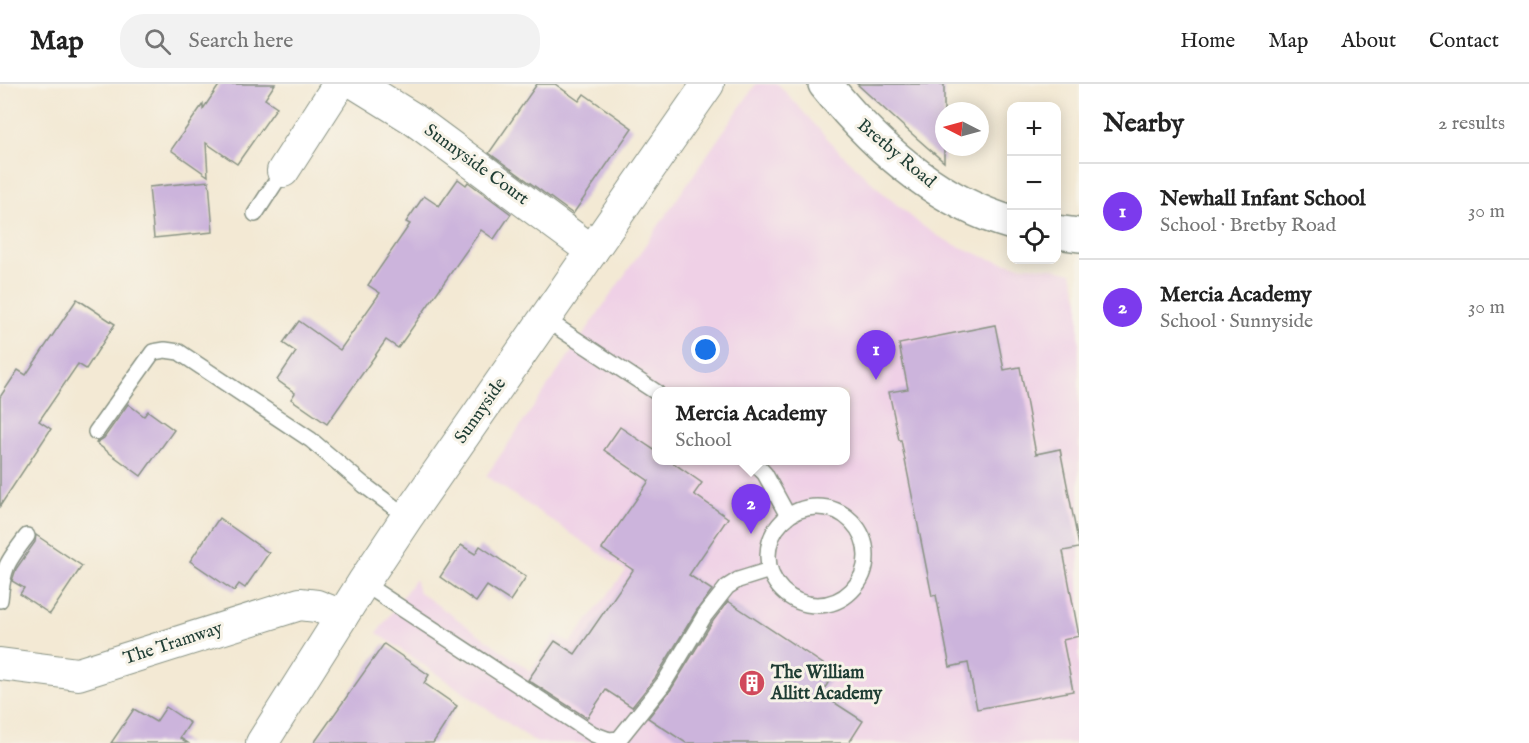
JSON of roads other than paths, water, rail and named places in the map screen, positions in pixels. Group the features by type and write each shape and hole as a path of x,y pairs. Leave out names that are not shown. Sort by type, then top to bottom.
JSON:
{"street":[{"path":"283,171 339,84"},
{"name":"Sunnyside Court","path":"357,84 412,118 592,251"},
{"name":"Sunnyside","path":"262,743 407,517 708,84"},
{"name":"Bretby Road","path":"825,84 853,118 919,178 962,204 987,216 1007,222"},
{"path":"1061,233 1079,235"},
{"name":"The Tramway","path":"0,664 78,674 300,604 316,606 342,616"}],"lane":[{"path":"255,214 283,171"},
{"path":"545,319 652,389"},
{"path":"96,432 153,352 165,350 179,352 311,440 364,485 407,517"},
{"path":"757,465 765,474 788,516"},
{"path":"818,507 836,511 847,517 856,526 866,548 866,561 858,584 844,596 828,604 803,604 782,591 770,570 768,555 777,527 788,516 799,510 818,507"},
{"path":"0,600 2,574 11,556 27,536"},
{"path":"363,583 593,734 609,742 619,739 664,683 705,615 727,588 738,580 770,570"}],"place":[{"name":"Newhall Infant School","path":"876,380"},
{"name":"Mercia Academy","path":"751,534"},
{"name":"The William Allitt Academy","path":"752,683"}]}
